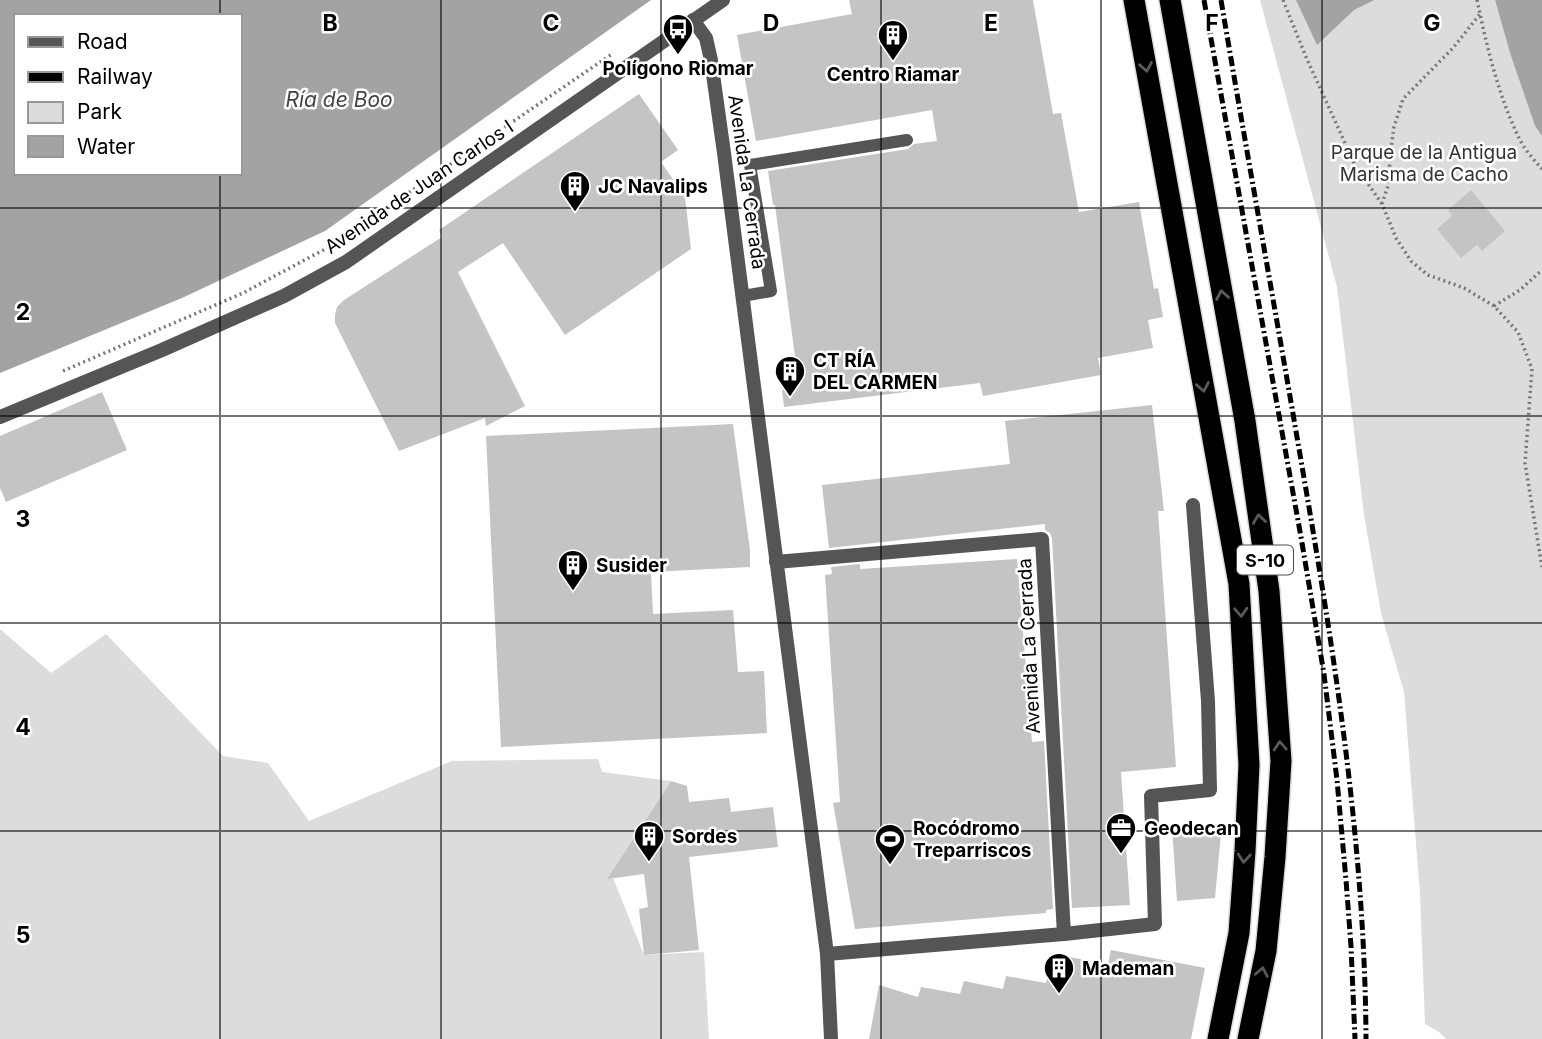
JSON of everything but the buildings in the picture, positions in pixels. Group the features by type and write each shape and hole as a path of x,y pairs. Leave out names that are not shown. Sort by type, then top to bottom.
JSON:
{"highway":[{"name":"S-10","path":"1133,0 1239,584 1249,765 1239,933 1218,1039"},
{"name":"S-10","path":"1170,0 1245,421 1269,591 1281,761 1266,951 1248,1039"}],"street":[{"name":"Avenida de Juan Carlos I","path":"0,417 284,296 346,262 723,0"},
{"name":"Avenida La Cerrada","path":"693,20 706,38 711,60 743,296 827,954 831,1039"},
{"path":"827,954 1155,924 1151,796 1210,790 1208,701 1194,505"},
{"name":"Avenida La Cerrada","path":"776,562 1042,539 1064,934"}],"lane":[{"path":"743,296 771,291 750,165 907,140"}],"path":[{"path":"1283,0 1355,165 1382,204 1396,238 1411,261 1428,275 1464,288 1494,306 1518,332 1532,369 1525,463 1542,567"},
{"path":"1477,0 1487,46 1503,98 1520,141 1542,169"},
{"path":"1382,204 1389,183 1394,127 1403,99 1454,48 1480,14"},
{"path":"59,373 243,293 329,247 619,49"},
{"path":"1494,306 1520,290 1542,270"}],"green space":[{"name":"Parque de la Antigua Marisma de Cacho","path":"1260,0 1495,0 1535,126 1542,136 1542,1039 1446,1039 1425,1024 1420,894 1404,692 1381,613 1364,515 1337,287"},
{"path":"0,629 51,673 106,634 223,756 268,763 309,821 452,761 598,759 602,772 671,781 611,873 644,955 704,952 709,1039 0,1039"}],"water":[{"name":"Ría de Boo","path":"0,0 651,0 325,231 182,298 0,373"},
{"path":"1296,0 1374,0 1354,10 1317,45"},
{"path":"1495,0 1542,0 1542,136 1535,126"}],"railway":[{"path":"1204,0 1324,674 1346,880 1355,1039"},
{"path":"1221,0 1304,478 1347,758 1360,898 1366,1039"}],"place":[{"name":"Polígono Riomar","path":"678,56"},
{"name":"Centro Riamar","path":"893,62"},
{"name":"JC Navalips","path":"575,213"},
{"name":"CT RÍA DEL CARMEN","path":"790,398"},
{"name":"Susider","path":"573,592"},
{"name":"Geodecan","path":"1121,855"},
{"name":"Sordes","path":"649,863"},
{"name":"Rocódromo Treparriscos","path":"890,866"},
{"name":"Mademan","path":"1059,995"}]}
